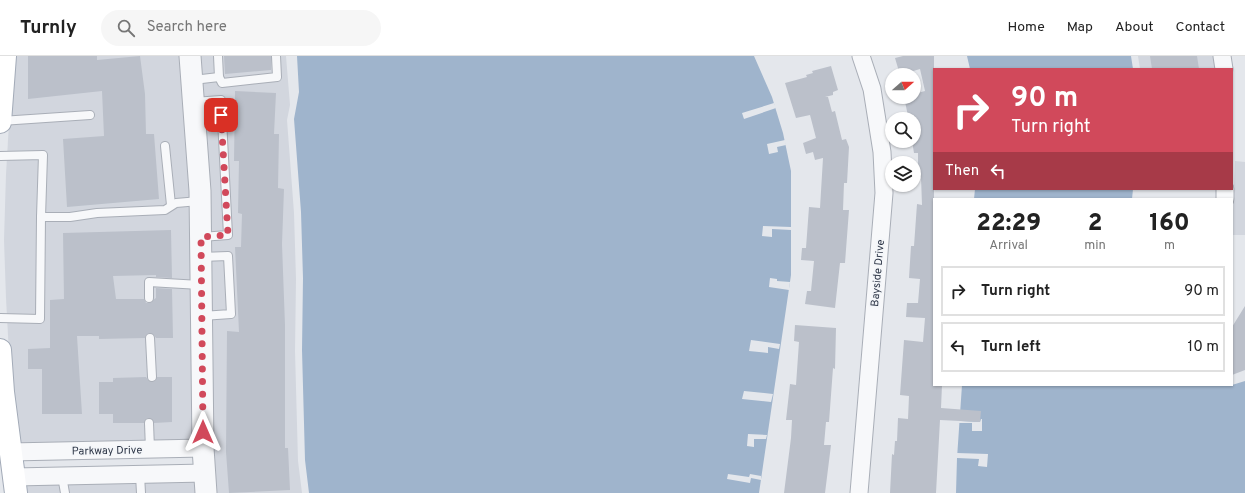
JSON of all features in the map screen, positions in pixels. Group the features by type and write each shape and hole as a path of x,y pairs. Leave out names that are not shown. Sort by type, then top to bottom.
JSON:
{"main road":[{"path":"0,122 3,58"},
{"path":"0,350 1,388 15,485"}],"street":[{"path":"15,485 62,476 140,475 206,483 203,448 200,201 190,56"},
{"name":"Bayside Drive","path":"859,493 884,193 882,152 872,89 861,56"},
{"path":"1222,56 1224,68"},
{"name":"Parkway Drive","path":"10,452 203,448"}],"lane":[{"path":"218,56 219,77 222,83 278,77 276,56"},
{"path":"192,80 219,77"},
{"path":"194,102 221,100 228,235 201,237"},
{"path":"0,122 90,115"},
{"path":"165,146 171,206"},
{"path":"0,156 43,155 40,319 0,318"},
{"path":"41,217 70,217 97,213 164,210 176,202 200,201"},
{"path":"201,258 228,256 231,314 202,316"},
{"path":"149,298 149,282 202,285"},
{"path":"150,338 152,377"},
{"path":"149,423 150,449"},
{"path":"140,475 141,493"},
{"path":"62,476 65,493"}],"shaded area":[{"path":"13,56 182,56 192,192 195,440 18,444 11,391 4,240 6,174"},
{"path":"198,56 286,56 290,105 287,120 294,213 296,279 295,351 298,461 302,493 215,493"},
{"path":"1138,56 1213,56 1215,68 1140,68"},
{"path":"1235,161 1245,162 1245,235 1233,235"},
{"path":"197,481 198,493 24,493 23,485"}],"water":[{"path":"297,56 754,56 772,97 783,133 791,171 791,275 759,493 309,493 305,460 302,350 303,278 301,212 294,119 299,92"},
{"path":"967,56 1131,56 1133,68 970,68"},
{"path":"975,190 1133,190 1132,198 974,198"},
{"path":"1245,381 1245,493 956,493 962,386 1233,386 1233,385"}],"pier":[{"path":"774,103 776,108 744,119 742,113"},
{"path":"785,140 786,145 777,147 778,152 769,154 767,144"},
{"path":"763,226 791,227 791,230 772,229 772,237 762,236"},
{"path":"770,278 777,279 777,281 790,282 789,290 769,287"},
{"path":"751,340 780,344 779,349 768,347 768,353 749,351"},
{"path":"744,391 773,394 771,402 742,399"},
{"path":"959,418 961,421 980,422 982,419 982,431 972,431 972,423 959,423"},
{"path":"748,434 767,435 766,439 754,439 754,447 747,446"},
{"path":"957,453 988,454 987,467 978,466 979,459 957,458"},
{"path":"728,474 749,477 750,474 761,476 761,480 751,478 750,483 727,479"}],"building":[{"path":"28,56 97,56 97,60 140,56 145,94 146,134 154,134 159,199 67,207 63,139 104,136 102,91 28,99"},
{"path":"224,56 271,56 271,70 225,74"},
{"path":"903,56 934,56 933,386 942,386 941,408 981,411 980,422 940,420 936,493 890,493 892,454 894,455 895,441 897,441 898,418 908,419 909,396 900,395 904,340 923,342 925,318 906,317 907,303 918,303 920,279 909,278 911,246 914,246 917,204 922,205 921,156 918,156 918,153 914,153 913,148 921,148 921,112 907,112 905,104 921,104 921,92 925,91 921,68 898,68 895,58"},
{"path":"1150,56 1197,56 1199,68 1152,68"},
{"path":"831,66 838,90 833,92 833,95 825,97 828,97 832,112 835,111 842,140 846,139 849,147 847,183 844,183 843,210 849,210 845,263 840,263 835,308 805,304 807,291 811,291 814,261 801,260 802,248 806,248 809,207 820,208 823,158 815,160 813,152 806,154 803,143 816,138 810,115 796,118 785,83 807,77 806,75 813,73 812,71"},
{"path":"235,91 276,93 274,134 279,134 278,188 284,189 282,244 285,325 285,448 288,448 290,490 229,493 226,452 227,331 239,332 235,247 241,247 242,214 238,213 239,161 234,161"},
{"path":"171,230 172,278 156,277 156,275 113,276 116,299 144,299 146,303 149,303 156,298 156,288 172,289 173,338 156,338 150,333 147,334 145,338 99,339 99,336 77,336 82,414 42,414 42,369 28,369 28,349 50,348 50,300 64,299 63,233"},
{"path":"1245,306 1245,370 1233,375 1233,325"},
{"path":"795,325 836,328 835,369 833,368 829,422 826,422 824,445 831,445 825,493 784,493 792,420 786,420 790,384 796,385 799,342 794,341"},
{"path":"146,377 152,382 155,381 157,377 172,377 172,422 154,423 149,418 146,419 144,423 113,423 113,414 99,414 99,382 113,382 113,378"}],"route":[{"path":"203,432 201,237 228,235 221,115"}]}
